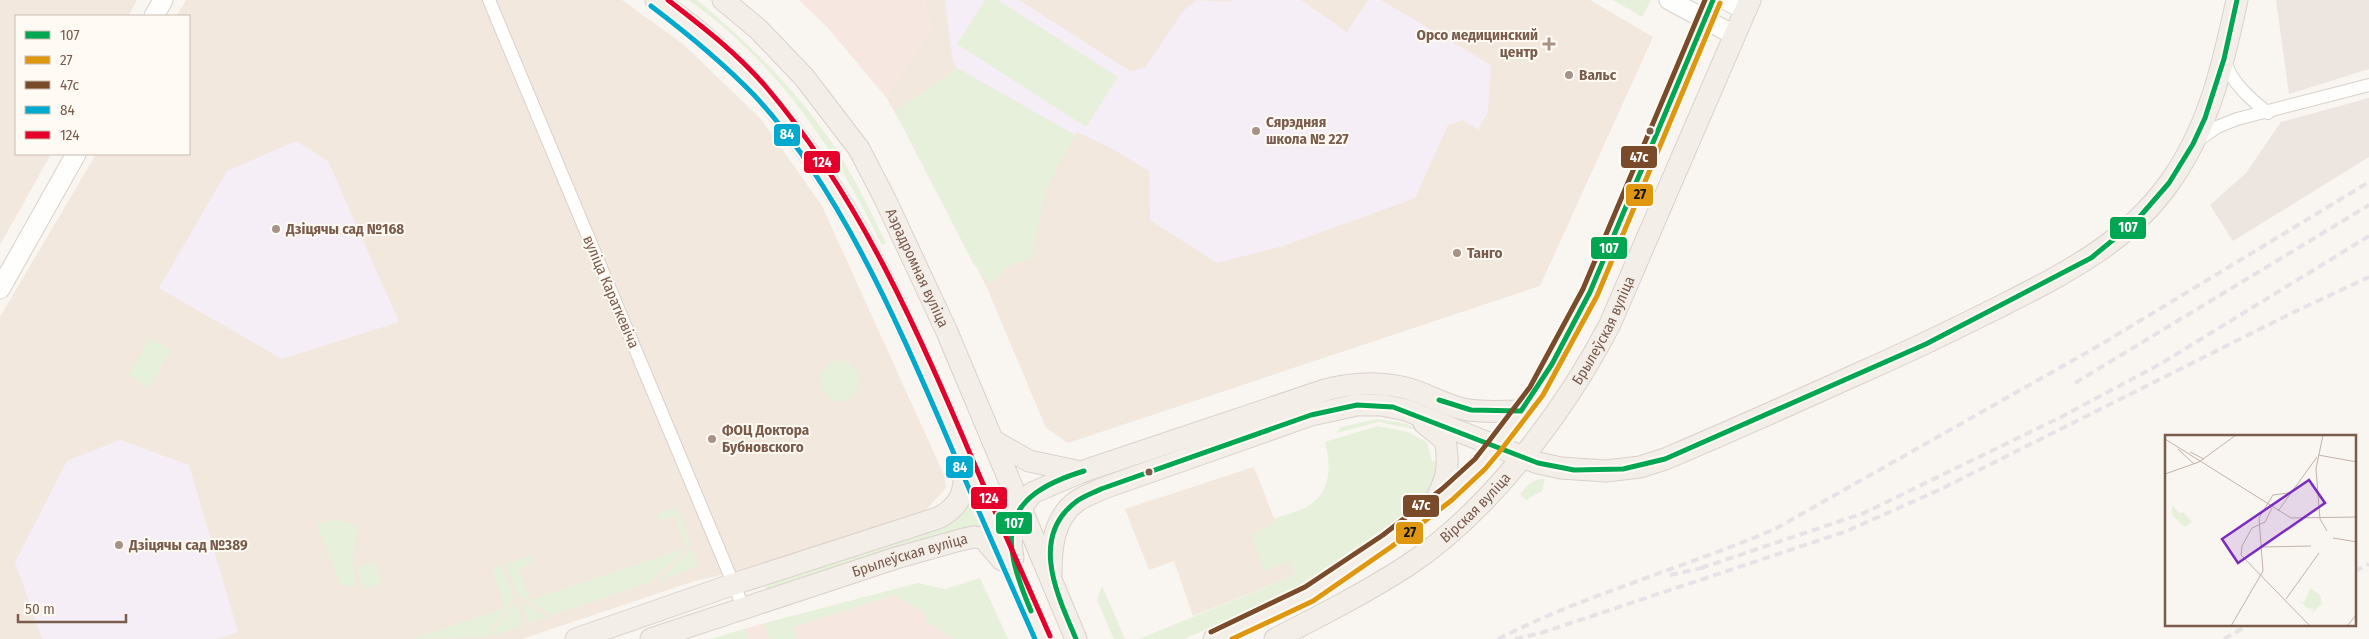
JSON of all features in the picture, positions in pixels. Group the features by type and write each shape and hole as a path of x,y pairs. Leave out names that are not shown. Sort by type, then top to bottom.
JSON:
{"main road":[{"path":"155,15 163,0"},
{"path":"656,0 687,20 735,63 781,115 820,166 854,225 901,315 941,400 1043,639"},
{"name":"Аэрадромная вуліца","path":"723,0 758,29 804,77 859,149 885,199 947,332 1051,575 1076,639"},
{"path":"1669,0 1734,36"},
{"name":"Брылеўская вуліца","path":"1495,446 1552,364 1590,292 1692,47 1696,16 1713,0"},
{"path":"1726,0 1748,5"},
{"path":"1051,575 1051,551 1056,530 1063,516 1076,501 1101,489 1311,416 1357,405 1393,407 1538,463 1574,470 1606,471 1640,467 1665,459 1712,440 1926,344 2091,258 2136,221 2170,183 2194,144 2216,88 2236,0"},
{"name":"Брылеўская вуліца","path":"1523,456 1584,370 1610,324 1748,5"},
{"path":"0,289 75,155"},
{"path":"1017,578 1011,537 1015,516 1032,493 1081,472 1325,390 1355,384 1398,386 1471,410 1521,411"},
{"path":"1393,407 1422,421 1445,440 1449,461 1448,470 1434,505"},
{"path":"992,440 1029,461 1081,472"},
{"name":"Вірская вуліца","path":"1214,639 1309,594 1388,541 1434,505 1480,464 1495,446"},
{"name":"Брылеўская вуліца","path":"576,639 734,584 938,518 950,512 962,496 966,480 962,453"},
{"name":"Вірская вуліца","path":"1275,639 1328,612 1407,566 1439,542 1479,505 1523,456"},
{"name":"Брылеўская вуліца","path":"651,639 896,558 973,537 983,538 989,543 1017,578"},
{"path":"617,639 640,617"}],"street":[{"name":"вуліца Караткевіча","path":"489,0 744,609"},
{"path":"2224,59 2231,76 2242,90 2268,113"},
{"path":"2194,144 2217,127 2237,119 2268,113 2369,85"}],"shaded area":[{"path":"0,0 137,0 129,15 15,15 15,155 50,155 0,245"},
{"path":"186,0 622,0 683,44 761,119 822,206 944,475 946,488 924,512 766,565 695,581 522,639 0,639 0,317 95,155 190,155 190,15 178,15"},
{"path":"799,0 924,0 932,28 886,97 827,27"},
{"path":"924,0 1590,0 1653,37 1540,286 1068,443 1046,428 988,290 936,184 886,97 932,28"},
{"name":"Сярэдняя школа № 227","path":"945,0 1019,0 1130,71 1145,68 1184,10 1197,0 1228,2 1234,0 1301,0 1347,32 1368,0 1381,0 1491,65 1488,112 1478,130 1463,120 1448,125 1415,198 1286,245 1217,263 1150,220 1149,171 1111,148 1077,132 1075,135 957,68 953,62"},
{"path":"2276,0 2369,0 2369,69 2289,94"},
{"path":"2369,98 2369,157 2233,241 2210,205 2246,173 2281,122"},
{"name":"Дзіцячы сад №168","path":"296,141 328,161 399,322 282,359 159,288 227,171"},
{"name":"Дзіцячы сад №389","path":"120,440 189,465 238,632 216,639 42,639 15,562 67,461"},
{"path":"1254,467 1296,575 1193,616 1174,561 1149,570 1125,509"},
{"path":"895,595 924,613 926,622 954,639 797,639 793,627"},
{"path":"765,623 769,639 748,639 744,629"}],"green space":[{"path":"688,0 697,0 721,21 759,56 794,93 840,155 886,243 882,245 845,176 824,142 776,79 749,50 720,24"},
{"path":"985,0 998,0 1118,77 1086,127 957,44"},
{"path":"1613,0 1651,0 1642,17"},
{"path":"957,68 1075,135 1045,192 1032,259 1010,265 991,284 973,263 895,112"},
{"path":"150,338 171,350 150,388 128,375"},
{"path":"840,361 854,367 860,381 854,395 840,401 826,395 820,381 826,367"},
{"path":"1377,419 1403,423 1427,432 1379,422 1336,433 1341,427"},
{"path":"1378,426 1408,432 1427,442 1432,461 1442,459 1437,488 1417,506 1300,588 1184,639 1139,639 1296,575 1290,561 1265,571 1251,534 1275,523 1274,519 1303,509 1319,496 1324,489 1328,471 1325,442"},
{"path":"1539,479 1545,479 1542,491 1526,500 1520,494 1530,483"},
{"path":"965,495 984,535 766,591 764,586 834,563 935,525"},
{"path":"677,507 691,545 651,582 553,615 518,596 506,564 532,555 535,563 519,568 530,600 686,548 675,516 660,521 657,514"},
{"path":"339,520 357,527 353,566 357,586 340,585 316,523"},
{"path":"692,548 698,566 659,581"},
{"path":"376,562 382,584 363,589 357,567"},
{"path":"502,565 514,598 486,637 412,639 505,608 492,569"},
{"path":"980,578 1008,639 954,639 926,622 924,613 895,595 793,627 797,639 769,639 765,623 918,583 945,589"},
{"path":"1102,586 1125,639 1114,639 1097,600"},
{"path":"522,602 548,617 529,623"},
{"path":"516,604 523,622 522,626 490,636 512,605"},
{"path":"744,629 748,639 711,639"}],"railway":[{"path":"1498,639 1566,608 1775,529 2100,345 2369,182"},
{"path":"2075,383 2369,205"},
{"path":"1701,568 1864,513 2061,417 2162,363 2369,236"},
{"path":"1515,639 1541,633 1847,531 1939,490 2294,312 2369,277"},
{"path":"2356,570 2369,564"},
{"path":"1670,575 1706,567"},
{"path":"2224,639 2246,626"}],"transit line":[{"name":"124","path":"668,0 732,52 756,76 801,131 832,176 860,223 911,320 1050,636"},
{"name":"47с","path":"1211,632 1305,587 1383,535 1442,489 1475,459 1530,387 1583,289 1705,0"},
{"name":"107","path":"1439,400 1471,410 1521,411 1552,364 1590,292 1713,0"},
{"name":"107","path":"1076,639 1055,586 1050,549 1054,532 1062,516 1077,501 1101,489 1311,415 1357,405 1393,407 1538,463 1574,470 1623,469 1665,459 1926,344 2091,258 2136,221 2169,183 2193,144 2205,118 2224,59 2237,0"},
{"name":"27","path":"1232,639 1313,601 1391,547 1452,500 1485,469 1501,450 1543,395 1597,296 1720,3"},
{"name":"84","path":"651,6 730,71 754,95 784,130 838,210 884,297 925,385 1035,639"},
{"name":"107","path":"1031,611 1014,561 1011,541 1014,523 1021,507 1035,493 1056,481 1084,471"}],"place":[{"name":"Орсо медицинский центр","path":"1549,44"},
{"name":"Вальс","path":"1569,75"},
{"name":"Сярэдняя школа № 227","path":"1256,131"},
{"name":"Дзіцячы сад №168","path":"276,229"},
{"name":"Танго","path":"1457,253"},
{"name":"ФОЦ Доктора Бубновского","path":"712,439"},
{"name":"Дзіцячы сад №389","path":"119,545"}]}
